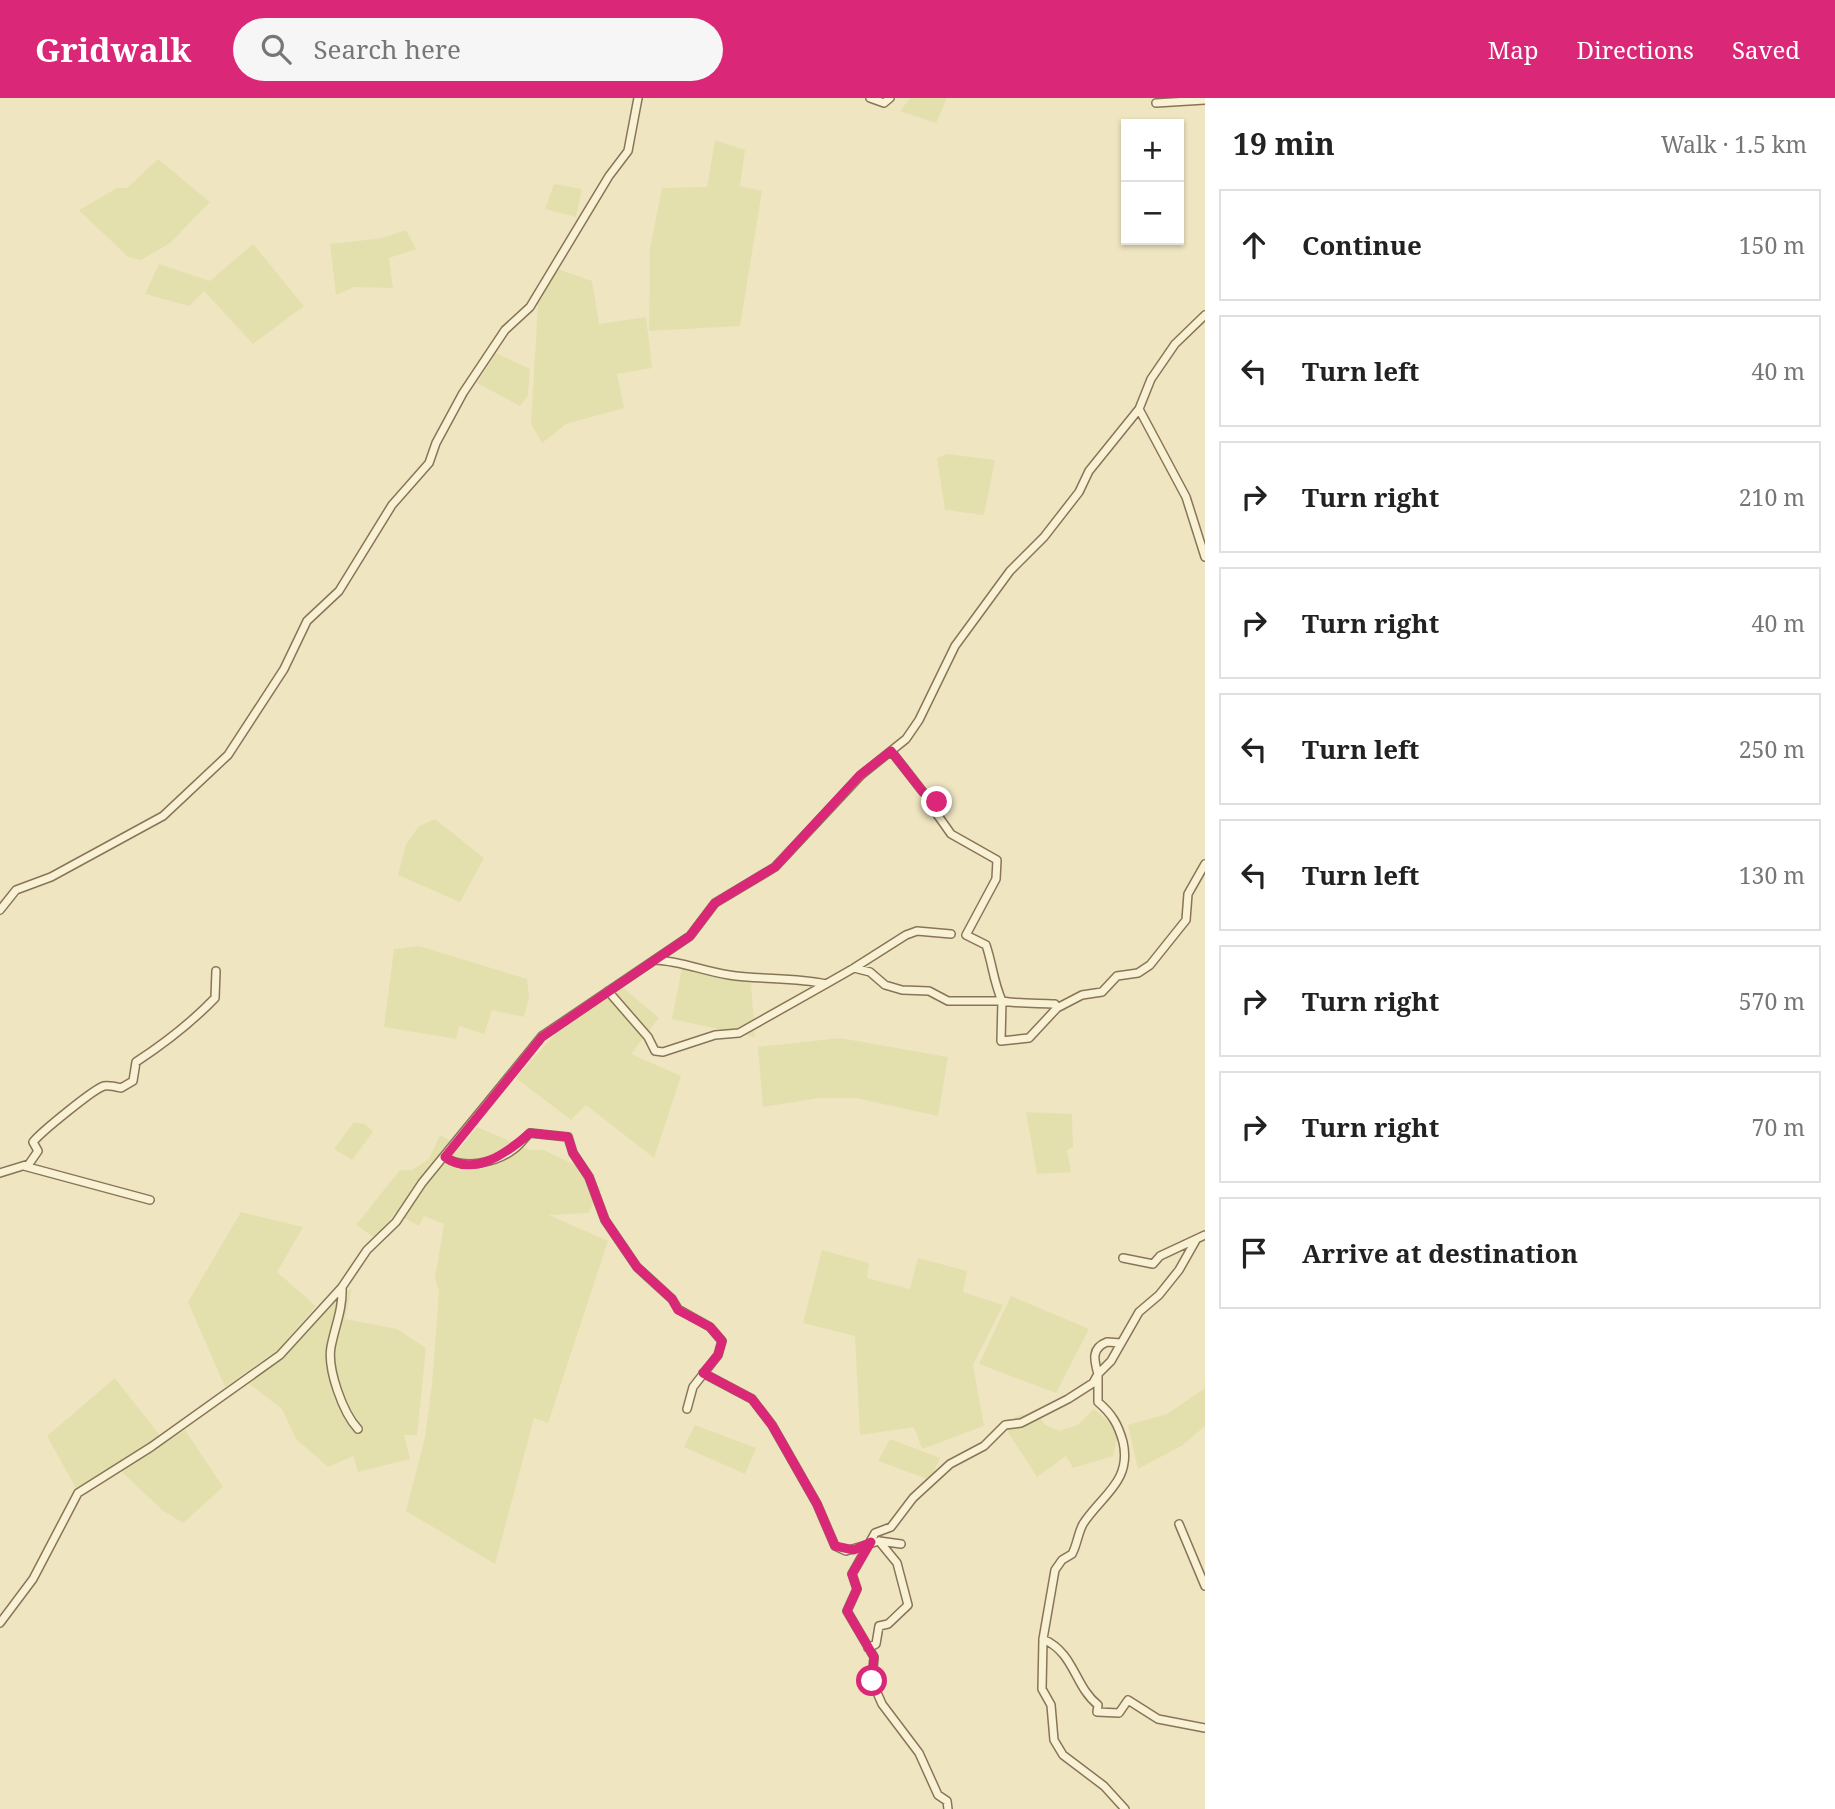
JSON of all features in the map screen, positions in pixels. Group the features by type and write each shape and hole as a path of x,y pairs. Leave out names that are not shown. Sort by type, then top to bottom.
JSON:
{"street":[{"path":"0,910 16,890 51,877 163,816 238,742 284,669 307,621 339,591 392,505 429,463 436,443 463,393 505,330 530,307 609,176 628,151 638,98"},
{"path":"870,98 884,103 890,98"},
{"path":"1156,103 1205,100"},
{"path":"0,1623 33,1579 78,1493 151,1447 281,1355 342,1287 367,1250 396,1222 542,1037 690,936 715,903 775,867 860,775 906,739 919,720 955,646 1010,571 1044,537 1072,501 1089,471 1139,409 1151,379 1175,344 1205,315"},
{"path":"1139,409 1186,497 1205,557"},
{"path":"891,751 923,792 937,802 934,810 951,834 997,860 996,879 966,935 986,945 993,971 992,984 1002,1001 1001,1041 1029,1038 1057,1008 1082,995 1102,992 1117,976 1138,974 1150,965 1186,920 1188,894 1205,864"},
{"path":"607,991 648,1037 655,1051 663,1052 715,1035 739,1033 854,968 906,934 917,931 951,934"},
{"path":"654,960 676,960 725,974 773,979 794,978 826,984"},
{"path":"854,968 870,972 885,985 902,990 929,991 948,1001 1002,1001 1031,1005 1039,1002 1055,1004 1057,1008"},
{"path":"0,1173 29,1164 37,1151 33,1142 45,1128 71,1112 86,1095 105,1085 121,1088 132,1081 136,1062 165,1043 173,1031 185,1027 215,998 216,971"},
{"path":"445,1157 454,1163 486,1162 513,1150 530,1133 566,1135 573,1153 589,1177 605,1220 637,1267 672,1299 678,1310 710,1327 722,1341 718,1355 693,1387 687,1409"},
{"path":"23,1166 150,1200"},
{"path":"1123,1258 1153,1264 1160,1256 1205,1235"},
{"path":"948,1809 947,1801 938,1795 928,1778 919,1753 882,1704 872,1681 875,1660 847,1611 857,1589 852,1574 875,1542 875,1533 891,1527 914,1498 950,1464 985,1446 1005,1425 1021,1423 1093,1383 1139,1312 1179,1270 1196,1240"},
{"path":"342,1287 342,1307 330,1361 346,1416 358,1430"},
{"path":"1121,1343 1107,1342 1096,1350 1094,1359 1098,1374 1098,1402 1119,1427 1126,1465 1115,1486 1082,1527 1072,1554 1062,1560 1055,1570 1043,1639 1042,1689 1051,1705 1054,1740 1063,1755 1104,1786 1125,1809"},
{"path":"703,1373 752,1399 772,1425 817,1504 835,1546 854,1550 875,1542 901,1544"},
{"path":"1180,1524 1205,1586"},
{"path":"868,1648 876,1644 879,1626 888,1624 908,1605 897,1563 875,1542"},
{"path":"1043,1639 1054,1644 1073,1666 1089,1698 1098,1705 1097,1712 1119,1713 1128,1700 1158,1719 1205,1728"}],"shaded area":[{"path":"910,98 947,98 936,123 900,111"},
{"path":"715,140 745,150 740,186 762,191 740,326 649,331 650,248 662,188 707,187"},
{"path":"158,159 210,202 170,243 141,260 128,257 79,210 117,188 127,188"},
{"path":"554,184 582,189 576,217 545,209"},
{"path":"406,230 416,249 389,258 393,288 354,287 336,295 330,244 383,238"},
{"path":"253,244 304,306 253,344 204,291 189,306 145,294 159,264 210,281"},
{"path":"558,269 592,281 599,324 646,317 652,368 617,374 624,408 566,424 542,443 531,424 538,304"},
{"path":"496,353 530,369 528,395 520,406 477,383"},
{"path":"947,454 995,460 984,515 945,510 937,458"},
{"path":"435,819 484,858 460,902 398,875 406,844 419,826"},
{"path":"419,946 527,979 529,997 524,1017 492,1010 484,1034 459,1026 456,1039 384,1027 394,949"},
{"path":"683,963 751,983 755,1037 672,1019"},
{"path":"620,985 659,1018 631,1054 681,1076 654,1158 586,1105 571,1120 516,1078 570,1017"},
{"path":"840,1038 948,1057 938,1116 856,1098 818,1098 763,1107 758,1047"},
{"path":"1026,1112 1072,1114 1073,1147 1067,1150 1071,1172 1037,1174"},
{"path":"354,1122 365,1124 373,1132 352,1160 334,1149"},
{"path":"477,1127 530,1150 544,1150 588,1171 601,1190 588,1213 549,1215 608,1241 548,1423 534,1418 495,1564 406,1511 425,1437 439,1292 435,1278 444,1224 424,1216 419,1226 395,1213 375,1238 356,1225 400,1170 412,1170 429,1159 440,1135 461,1147"},
{"path":"241,1212 303,1227 277,1272 316,1306 278,1350 225,1387 188,1302"},
{"path":"822,1250 869,1263 867,1278 910,1289 918,1258 967,1271 963,1292 1003,1305 973,1365 984,1426 922,1449 914,1427 860,1435 855,1336 803,1323"},
{"path":"352,1288 345,1319 397,1329 426,1348 417,1435 404,1435 410,1459 358,1472 353,1456 328,1467 296,1439 282,1409 248,1383 278,1362 335,1300"},
{"path":"1011,1296 1089,1329 1056,1393 979,1364"},
{"path":"115,1378 161,1437 77,1490 47,1436"},
{"path":"1205,1388 1205,1426 1183,1445 1138,1469 1128,1425 1167,1414"},
{"path":"1094,1409 1119,1431 1113,1456 1073,1468 1066,1456 1037,1477 1004,1426 1017,1416 1038,1412 1044,1424 1059,1431 1078,1425"},
{"path":"695,1425 756,1448 745,1474 684,1447"},
{"path":"185,1430 223,1487 183,1523 162,1510 120,1470"},
{"path":"890,1439 940,1458 930,1480 878,1461"}],"route":[{"path":"872,1681 874,1657 847,1611 851,1597 857,1589 852,1574 871,1542 854,1550 835,1546 829,1527 772,1425 752,1399 703,1373 718,1355 722,1341 710,1327 678,1310 672,1299 662,1293 637,1267 605,1220 589,1177 573,1153 568,1137 530,1133 513,1150 486,1162 454,1163 445,1157 542,1037 690,936 715,903 775,867 860,775 891,751 923,792 937,802"}]}
